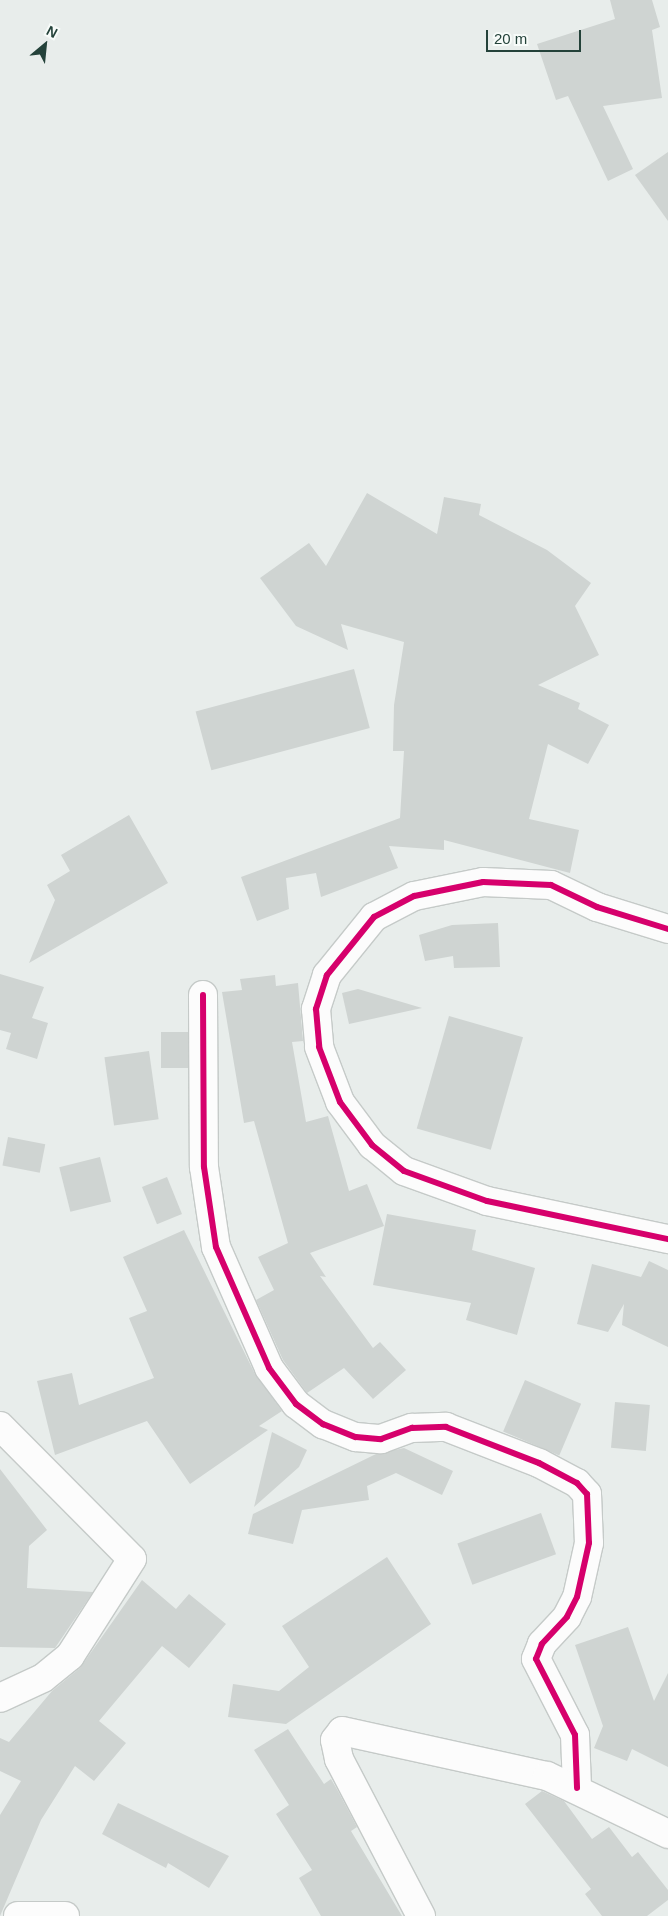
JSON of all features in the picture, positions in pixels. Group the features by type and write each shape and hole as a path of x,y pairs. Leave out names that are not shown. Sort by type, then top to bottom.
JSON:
{"street":[{"path":"668,929 597,907 551,886 482,882 414,896 374,917 327,975 316,1009 319,1047 340,1102 372,1144 404,1171 487,1201 668,1239"},
{"path":"204,995 204,1167 216,1247 269,1368 296,1404 323,1424 356,1437 381,1439 412,1428 446,1427 539,1463 577,1483 587,1494 588,1542 577,1597 568,1617 542,1644 536,1659 575,1735 577,1788"},
{"path":"0,1426 132,1559 70,1656 43,1678 0,1698"},
{"path":"421,1916 339,1759 337,1734 362,1732 547,1776 577,1788 668,1834"},
{"path":"18,1916 65,1916"}],"building":[{"path":"610,0 652,0 660,27 652,30 662,98 603,106 633,169 608,181 568,96 556,100 537,44 615,19"},
{"path":"668,152 668,221 635,175"},
{"path":"367,493 437,534 444,497 481,504 479,515 547,550 591,583 575,606 599,655 538,685 580,703 578,709 609,725 588,764 548,744 529,819 579,830 570,873 444,840 444,850 389,846 398,868 321,897 316,873 286,878 289,909 257,921 241,877 400,818 404,751 393,751 394,705 404,642 341,624 348,650 296,626 260,578 309,543 326,566"},
{"path":"354,669 370,728 211,770 196,711"},
{"path":"129,815 168,883 29,963 55,900 47,885 70,871 61,855"},
{"path":"498,923 500,967 454,968 453,956 425,961 419,935 452,925"},
{"path":"0,974 44,987 32,1018 48,1023 37,1059 6,1049 11,1033 0,1030"},
{"path":"275,975 276,986 298,983 303,1041 292,1042 306,1122 328,1116 349,1191 367,1184 384,1226 310,1253 326,1277 320,1276 373,1348 380,1342 406,1370 373,1399 344,1368 307,1393 283,1360 256,1300 274,1290 258,1257 288,1243 254,1121 244,1123 222,992 242,990 240,979"},
{"path":"358,989 422,1008 349,1024 342,993"},
{"path":"449,1016 523,1037 491,1150 417,1128"},
{"path":"161,1032 188,1032 188,1068 161,1068"},
{"path":"149,1051 159,1119 114,1126 104,1057"},
{"path":"8,1137 45,1144 40,1173 2,1165"},
{"path":"100,1157 111,1202 70,1212 59,1167"},
{"path":"167,1177 182,1214 157,1224 142,1187"},
{"path":"387,1214 476,1230 472,1250 535,1268 517,1335 466,1320 471,1303 373,1285"},
{"path":"184,1230 255,1374 282,1411 259,1426 268,1430 190,1484 147,1421 55,1455 37,1381 72,1373 79,1405 154,1378 129,1318 147,1311 123,1257"},
{"path":"649,1261 668,1270 668,1347 622,1325 624,1304 608,1332 577,1324 592,1264 641,1277"},
{"path":"525,1380 581,1404 559,1455 503,1432"},
{"path":"615,1402 650,1405 646,1451 611,1448"},
{"path":"272,1432 307,1450 299,1467 254,1507"},
{"path":"404,1448 453,1471 442,1495 396,1473 367,1486 369,1500 302,1510 293,1544 248,1534 253,1514 376,1454"},
{"path":"0,1469 47,1530 29,1546 27,1588 93,1592 55,1648 0,1647"},
{"path":"541,1513 556,1554 472,1585 457,1543"},
{"path":"387,1557 431,1624 286,1724 228,1717 233,1684 279,1691 309,1667 282,1626"},
{"path":"142,1580 176,1609 189,1594 226,1624 189,1668 162,1646 99,1721 126,1743 94,1781 75,1766 41,1820 0,1916 0,1815 21,1781 0,1771 0,1738 9,1742 52,1691 80,1668"},
{"path":"628,1627 654,1701 668,1673 668,1767 632,1749 627,1761 594,1748 603,1726 575,1645"},
{"path":"288,1729 324,1784 331,1779 357,1827 351,1831 402,1916 321,1916 299,1878 312,1870 276,1814 289,1805 254,1750"},
{"path":"542,1791 564,1801 592,1839 609,1827 632,1857 638,1852 668,1890 668,1900 647,1916 602,1916 585,1894 591,1889 525,1804"},
{"path":"118,1803 229,1856 209,1888 168,1863 166,1868 102,1834"}],"cycle path":[{"path":"668,929 597,907 551,885 483,882 414,896 374,917 327,975 316,1009 319,1047 340,1102 372,1145 404,1171 487,1201 668,1239"},
{"path":"203,995 204,1167 216,1247 269,1368 296,1404 323,1424 356,1437 381,1439 412,1428 446,1427 539,1463 577,1483 587,1494 589,1543 577,1597 567,1617 542,1644 536,1659 575,1735 577,1788"}]}
